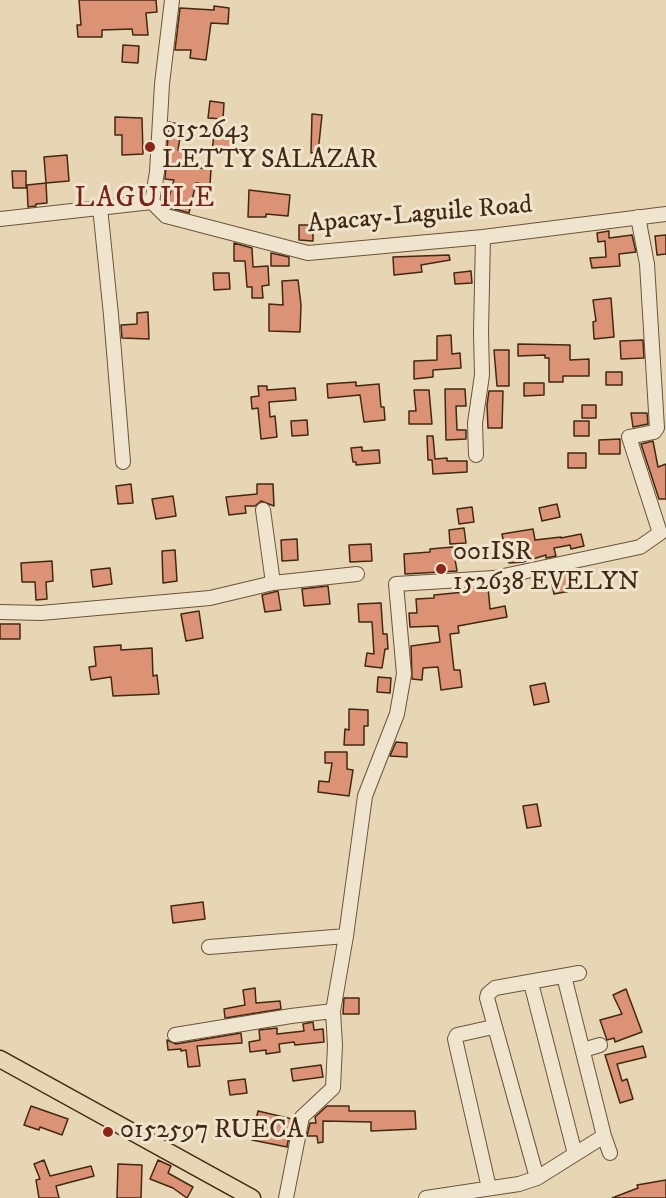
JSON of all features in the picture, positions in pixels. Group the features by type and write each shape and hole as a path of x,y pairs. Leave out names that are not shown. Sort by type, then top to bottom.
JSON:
{"main road":[{"path":"0,1059 252,1198"}],"street":[{"path":"0,219 152,202 157,172 162,84 172,0"},
{"name":"Apacay-Laguile Road","path":"152,202 166,216 308,253 483,237 666,214"},
{"path":"100,207 123,462"},
{"path":"286,1198 302,1117 333,1088 335,1045 333,1011 346,936 365,796 397,714 404,674 396,584 494,578 640,547 660,533 629,437 654,432 657,428 647,264 638,217"},
{"path":"476,455 475,423 483,375 481,332 483,237"},
{"path":"263,510 273,584"},
{"path":"0,612 41,613 210,598 273,584 357,574"},
{"path":"209,947 346,936"},
{"path":"537,1178 493,1027 487,1003 488,994 495,988 579,973"},
{"path":"564,975 610,1153"},
{"path":"531,983 575,1154"},
{"path":"175,1035 333,1011"},
{"path":"489,1188 454,1039 458,1035 493,1027"},
{"path":"583,1050 600,1045"},
{"path":"426,1198 519,1184 537,1178 604,1136"}],"building":[{"path":"79,0 156,0 157,12 146,13 148,35 133,35 132,29 102,30 102,37 78,37 77,25 81,25"},
{"path":"214,6 229,8 228,24 211,23 206,60 190,58 191,50 175,50 180,8 214,10"},
{"path":"123,45 139,46 138,63 122,62"},
{"path":"210,101 224,103 223,119 208,118"},
{"path":"312,114 322,115 318,153 311,153"},
{"path":"115,117 142,118 143,154 122,155 122,135 115,135"},
{"path":"169,122 182,125 178,150 191,151 190,167 211,169 210,185 196,183 189,213 167,205 174,180 165,179"},
{"path":"214,135 235,137 233,154 212,151"},
{"path":"67,155 69,181 46,183 44,157"},
{"path":"12,171 26,171 26,188 13,188"},
{"path":"46,183 47,203 28,207 27,185"},
{"path":"249,190 290,195 288,216 266,214 266,217 248,217"},
{"path":"299,225 313,225 313,241 299,240"},
{"path":"609,231 609,238 632,235 636,252 619,254 620,266 592,268 590,258 606,257 605,241 598,242 597,233"},
{"path":"666,235 666,254 657,255 655,236"},
{"path":"234,243 252,248 253,267 268,266 269,285 262,286 263,298 252,298 252,287 247,287 245,261 234,261"},
{"path":"271,253 289,257 289,266 271,266"},
{"path":"449,255 450,260 421,265 422,272 394,275 393,257"},
{"path":"471,271 472,283 455,284 454,273"},
{"path":"213,273 229,273 230,289 214,290"},
{"path":"298,280 301,305 300,332 269,331 269,304 283,305 282,281"},
{"path":"611,298 614,337 594,339 593,322 596,321 593,300"},
{"path":"148,312 149,339 122,338 121,325 137,324 137,313"},
{"path":"451,335 452,354 460,353 461,368 433,370 433,377 414,379 414,361 437,360 437,336"},
{"path":"643,340 644,358 621,359 620,341"},
{"path":"518,344 570,345 570,360 589,359 589,376 563,376 563,382 549,382 549,358 545,358 545,355 518,356"},
{"path":"494,350 509,350 509,386 497,386"},
{"path":"606,372 622,372 622,385 606,385"},
{"path":"356,382 356,386 379,384 381,407 384,407 385,420 364,422 360,395 328,398 327,384"},
{"path":"524,383 544,383 544,395 524,396"},
{"path":"258,386 267,386 267,390 295,388 296,400 269,402 270,417 275,416 277,437 261,439 258,408 252,409 251,397 259,396"},
{"path":"445,389 465,389 466,406 456,406 457,430 466,430 466,439 446,440"},
{"path":"414,390 429,390 432,424 409,424 409,411 416,411"},
{"path":"489,391 503,391 502,428 488,428"},
{"path":"582,405 596,405 596,418 582,418"},
{"path":"631,413 647,413 648,424 633,427"},
{"path":"307,420 308,435 292,436 291,421"},
{"path":"574,421 589,421 589,436 574,436"},
{"path":"427,436 433,436 435,459 467,461 467,472 433,474 432,460 428,460"},
{"path":"620,439 620,454 599,454 599,440"},
{"path":"653,441 658,467 666,464 666,499 659,499 641,444"},
{"path":"362,447 362,451 379,450 380,463 356,465 356,462 353,462 351,448"},
{"path":"568,453 586,453 586,468 568,468"},
{"path":"131,484 133,503 118,504 116,486"},
{"path":"257,484 273,484 274,506 261,501 255,506 245,506 246,513 229,515 226,497 257,494"},
{"path":"173,496 176,516 156,519 152,499"},
{"path":"557,504 560,517 542,521 539,508"},
{"path":"472,507 474,522 459,524 457,509"},
{"path":"464,528 466,543 450,544 449,530"},
{"path":"533,529 535,540 581,534 584,546 571,549 570,545 554,548 556,556 546,558 546,555 523,562 509,563 507,543 504,544 502,534"},
{"path":"297,539 298,560 282,561 281,540"},
{"path":"371,544 372,561 350,562 349,545"},
{"path":"453,547 457,571 405,574 404,554"},
{"path":"175,550 177,581 163,583 162,551"},
{"path":"52,561 53,581 46,582 47,599 36,600 35,582 22,582 21,563"},
{"path":"110,568 112,584 93,587 91,570"},
{"path":"571,571 576,590 554,594 550,575"},
{"path":"328,586 330,604 304,606 302,589"},
{"path":"488,587 490,609 505,606 507,617 458,626 459,633 450,634 454,670 460,670 462,687 441,690 438,667 423,668 422,680 412,679 411,646 440,642 438,626 410,627 409,613 417,613 416,599 434,598 434,595"},
{"path":"278,591 281,610 265,612 262,595"},
{"path":"381,603 383,634 387,634 388,649 385,649 382,668 365,666 367,653 374,654 372,622 359,622 358,604"},
{"path":"199,611 203,638 186,641 181,614"},
{"path":"0,624 20,624 20,639 0,639"},
{"path":"121,645 121,650 152,648 153,676 157,675 159,694 113,696 111,677 91,680 89,667 96,666 94,647"},
{"path":"378,677 391,678 390,693 377,692"},
{"path":"545,683 549,702 534,705 530,686"},
{"path":"349,709 368,710 368,726 364,726 364,745 344,745 345,729 349,730"},
{"path":"396,742 407,743 407,757 390,756"},
{"path":"325,752 347,752 347,769 353,770 349,796 318,792 319,781 329,782 332,763 325,763"},
{"path":"537,804 541,826 527,828 523,806"},
{"path":"203,902 205,919 173,923 171,906"},
{"path":"255,988 256,1003 280,1001 281,1009 225,1018 224,1009 245,1005 243,990"},
{"path":"626,989 642,1032 615,1042 614,1038 607,1040 600,1020 622,1014 613,995"},
{"path":"344,998 359,998 359,1014 343,1014"},
{"path":"313,1022 314,1030 323,1029 324,1042 279,1044 280,1052 266,1054 266,1050 250,1052 249,1042 260,1040 259,1030 277,1028 277,1034 304,1031 303,1024"},
{"path":"241,1033 242,1043 197,1046 200,1066 188,1067 186,1050 168,1050 167,1040 176,1044"},
{"path":"643,1046 646,1057 617,1064 622,1081 627,1079 633,1099 620,1103 605,1055"},
{"path":"321,1065 323,1077 293,1081 291,1069"},
{"path":"245,1079 247,1093 230,1095 228,1081"},
{"path":"31,1106 68,1119 62,1135 40,1127 39,1130 24,1125"},
{"path":"327,1106 349,1106 349,1111 415,1111 416,1129 371,1131 371,1122 323,1121 323,1142 318,1143 317,1136 307,1136 310,1123 316,1123 315,1117"},
{"path":"258,1111 292,1119 287,1147 252,1140"},
{"path":"44,1160 50,1176 91,1166 94,1176 56,1186 59,1198 39,1198 36,1180 40,1179 34,1164"},
{"path":"158,1160 171,1166 168,1173 193,1187 187,1198 173,1188 150,1179"},
{"path":"118,1164 142,1165 141,1198 117,1198"},
{"path":"666,1180 666,1198 612,1198 638,1188 637,1185"}],"place":[{"name":"0152643 LETTY SALAZAR","path":"150,147"},
{"name":"001ISR 152638 EVELYN","path":"441,569"},
{"name":"0152597 RUECA","path":"108,1132"}],"district":[{"name":"LAGUILE","path":"145,200"}]}
